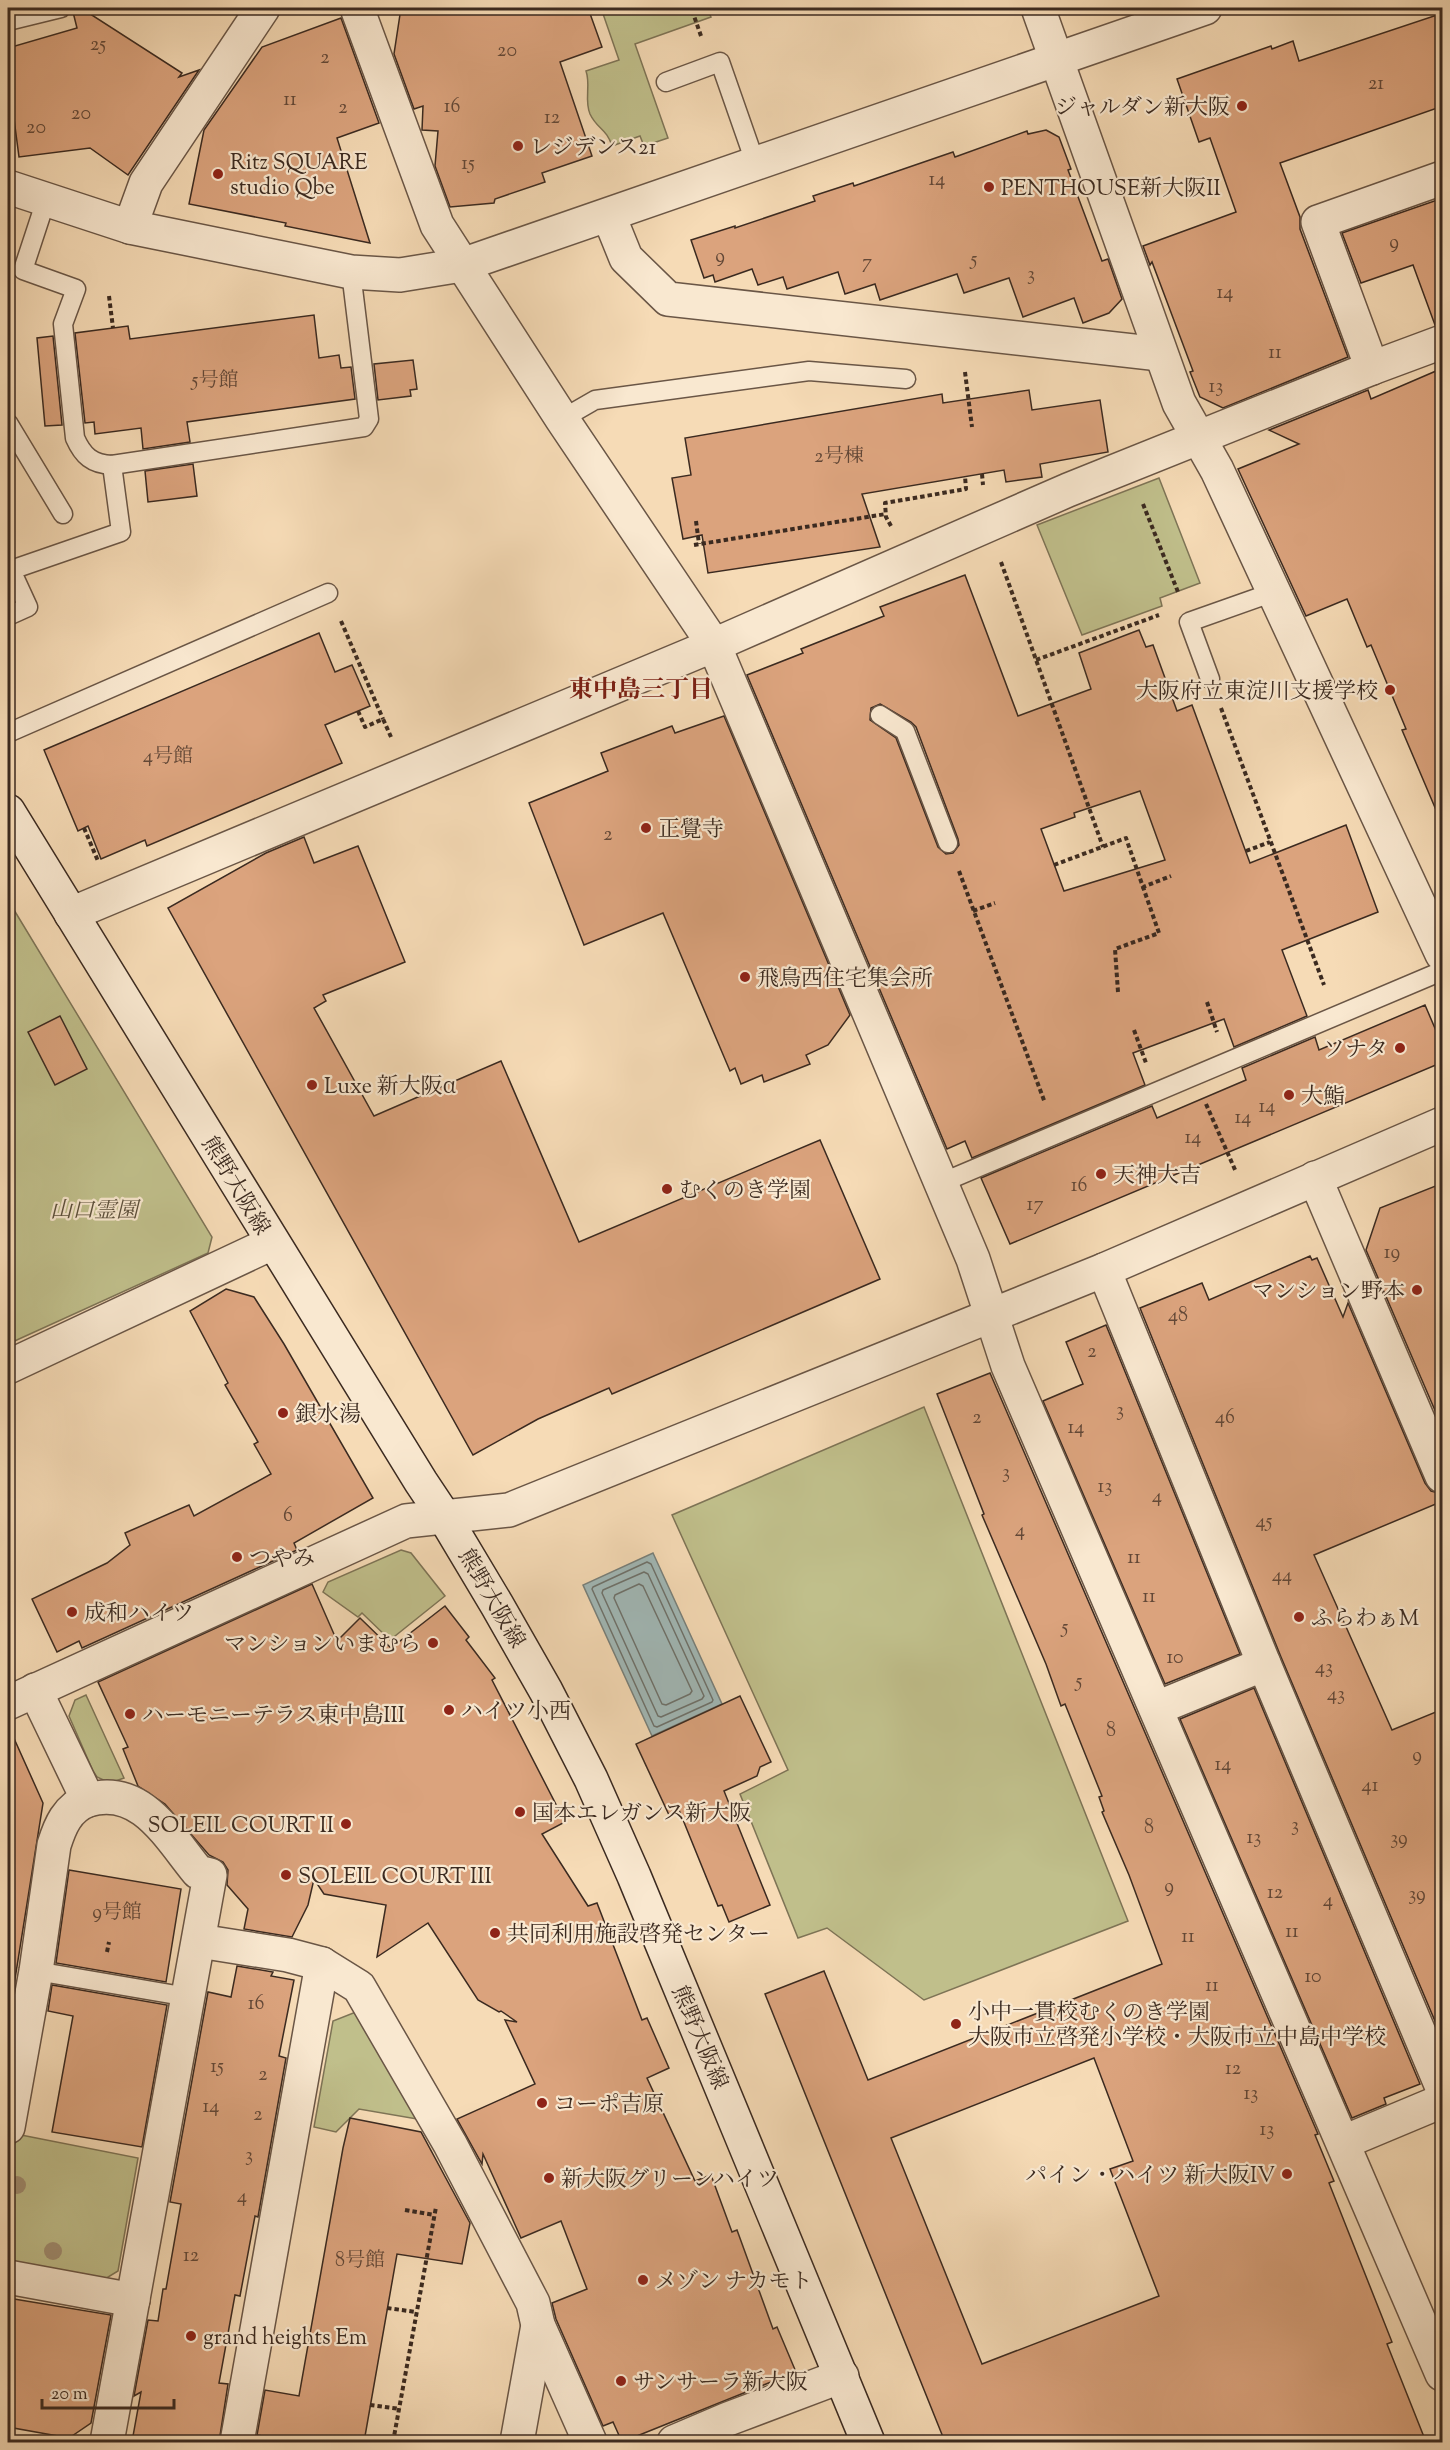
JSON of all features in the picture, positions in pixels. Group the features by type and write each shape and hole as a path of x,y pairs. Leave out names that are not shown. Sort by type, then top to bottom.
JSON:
{"street":[{"path":"130,227 146,183 263,8"},
{"path":"357,8 437,225 562,419 714,645 981,1278 1008,1366 1443,2374"},
{"path":"1038,8 1179,403 1217,470 1443,954"},
{"path":"8,187 130,227 351,272 400,275 462,265 1205,8"},
{"path":"1372,368 1318,222 1443,178"},
{"path":"609,216 626,258 668,299 1160,354"},
{"path":"71,914 714,645 1068,490 1372,368 1443,342"},
{"name":"熊野大阪線","path":"8,811 272,1243 414,1472 446,1518 546,1691 591,1779 634,1876 868,2442"},
{"path":"88,1800 21,1696 406,1521 509,1510 1104,1269 1443,1124"},
{"path":"1315,1178 1443,1476"},
{"path":"8,1367 272,1243"},
{"path":"1104,1269 1264,1664 1443,2087"},
{"path":"1157,1708 1264,1664"},
{"path":"8,2127 36,1971 54,1845 60,1826 70,1811 88,1800 114,1796 127,1799 151,1815 198,1872 210,1875 107,2442"},
{"path":"199,1941 288,1955 322,1964 359,1987 467,2176 534,2303 538,2325 590,2442"},
{"path":"237,2442 322,1964"},
{"path":"1344,2142 1443,2101"},
{"path":"8,2277 133,2300"},
{"path":"517,2442 538,2325"},
{"path":"674,2442 842,2376"}],"lane":[{"path":"8,17 12,20 61,8"},
{"path":"666,82 720,62 756,165"},
{"path":"46,200 23,270 76,289 63,324 75,438 88,459 99,465 364,428 369,419 351,272"},
{"path":"562,419 595,400 809,370 906,379"},
{"path":"8,423 63,514"},
{"path":"8,616 28,607 11,570 121,532 112,465"},
{"path":"1210,679 1186,614 1274,592"},
{"path":"8,733 328,593"},
{"path":"880,715 905,731 948,843"},
{"path":"941,1184 1443,971"},
{"path":"36,1971 188,1997"}],"path":[{"path":"982,474 983,487"},
{"path":"652,551 886,515 885,503 966,489 965,476"},
{"path":"1036,660 1186,614 1142,501"},
{"path":"696,521 699,544"},
{"path":"988,525 1103,847"},
{"path":"328,593 386,726"},
{"path":"1210,679 1335,1017"},
{"path":"358,711 365,727 383,719"},
{"path":"84,828 99,864"},
{"path":"1054,865 1126,838 1159,933 1115,949 1118,992"},
{"path":"1246,850 1270,842"},
{"path":"948,843 1057,1135"},
{"path":"1143,887 1171,876"},
{"path":"973,911 995,903"},
{"path":"1194,1077 1236,1172"},
{"path":"393,2442 437,2204"},
{"path":"405,2211 434,2215"},
{"path":"387,2308 416,2312"},
{"path":"370,2405 400,2409"}],"green space":[{"path":"601,8 707,8 711,17 635,44 668,138 644,146 640,136 612,146 590,114 586,71 619,60"},
{"path":"1159,478 1200,583 1160,598 1162,606 1082,635 1037,525"},
{"name":"山口霊園","path":"8,900 212,1237 208,1253 8,1344"},
{"path":"924,1407 1128,1921 924,2000 827,1928 798,1938 740,1794 788,1770 672,1515"},
{"path":"401,1550 411,1553 445,1596 390,1640 362,1613 358,1617 323,1592 328,1582"},
{"path":"86,1695 124,1778 110,1783 97,1777 93,1771 69,1716 75,1700"},
{"path":"361,2010 423,2120 359,2109 336,2132 314,2127 333,2021"},
{"path":"16,2134 138,2158 118,2271 105,2279 8,2261 8,2185"}],"water":[{"path":"653,1553 722,1704 652,1736 583,1585"}],"building":[{"path":"72,8 81,8 182,73 179,77 199,70 128,175 90,148 19,157 8,73 8,48 77,28"},
{"path":"401,8 588,8 602,47 560,62 592,156 542,173 545,182 495,199 494,203 450,207 435,166 438,131 422,130 423,106 414,109 394,54"},
{"path":"1443,13 1443,106 1280,163 1300,217 1300,229 1348,357 1223,408 1200,397 1190,372 1193,371 1152,262 1150,265 1143,246 1236,212 1210,138 1199,142 1177,79 1271,46 1272,49 1293,41 1299,61"},
{"path":"341,18 379,123 337,138 370,243 285,226 286,223 189,204 204,130 262,47"},
{"path":"1046,130 1059,137 1071,169 1068,170 1102,261 1108,259 1122,299 1109,313 1083,323 1074,298 1023,317 1009,278 964,293 957,274 880,300 875,284 845,294 838,272 787,289 783,277 758,285 752,269 715,282 713,275 704,278 691,240 815,201 813,196 853,183 854,186 953,152 955,157 1027,131 1028,134"},
{"path":"1443,198 1443,324 1435,325 1413,265 1361,283 1342,233"},
{"path":"314,315 319,358 339,355 341,368 351,367 355,399 187,422 190,442 143,449 141,428 95,434 94,422 85,423 75,333 128,326 130,339"},
{"path":"53,336 62,425 45,426 37,338"},
{"path":"413,360 417,389 410,390 411,396 378,400 374,364"},
{"name":"大阪府立東淀川支援学校","path":"1443,368 1442,824 1402,730 1406,729 1371,645 1367,647 1347,599 1306,616 1238,469 1299,444 1269,430 1368,390 1371,399"},
{"path":"1029,390 1032,410 1100,400 1108,452 1040,464 1042,477 1006,482 1004,470 862,494 880,547 708,573 702,535 683,539 672,478 691,475 685,438 942,394 943,403"},
{"path":"193,464 197,496 148,502 145,471"},
{"path":"965,575 1018,716 1091,689 1079,653 1139,630 1146,647 1153,645 1177,711 1192,705 1250,863 1346,825 1378,912 1282,950 1307,1016 1234,1047 1224,1019 1133,1053 1145,1085 972,1158 965,1141 947,1149 747,675 803,653 801,649 884,616 880,607","holes":["880,704 916,727 958,839 959,845 953,853 946,854 938,847 896,738 870,720 871,708","1140,791 1165,860 1064,891 1041,829 1075,817 1074,813"]},
{"path":"319,633 335,672 352,665 370,706 325,725 342,763 147,846 145,840 101,859 88,826 78,831 44,750"},
{"path":"724,716 850,1015 828,1045 806,1055 810,1064 764,1082 762,1075 741,1084 735,1068 730,1071 663,913 584,945 529,803 608,771 601,753 672,726 675,733"},
{"path":"304,837 314,863 358,846 405,962 323,995 326,1001 314,1008 374,1116 501,1061 579,1242 820,1140 880,1279 612,1394 609,1388 538,1419 473,1455 168,908 266,853"},
{"path":"1425,1005 1443,1047 1443,1062 1010,1244 981,1178 1152,1106 1157,1118 1246,1080 1242,1068 1315,1037 1319,1050"},
{"path":"60,1016 87,1069 55,1085 28,1032"},
{"path":"1443,1183 1443,1429 1366,1250 1380,1208"},
{"path":"1310,1256 1312,1260 1317,1258 1343,1317 1348,1303 1425,1483 1431,1491 1443,1494 1443,1501 1314,1555 1392,1730 1443,1709 1443,2040 1281,1657 1140,1308 1202,1283 1209,1300"},
{"path":"226,1289 254,1297 284,1344 373,1498 294,1543 297,1550 82,1648 79,1641 57,1652 32,1599 107,1563 130,1545 125,1533 189,1505 194,1516 271,1474 254,1444 258,1442 225,1385 228,1383 190,1311"},
{"path":"1106,1325 1240,1654 1165,1684 1043,1401 1083,1384 1066,1342"},
{"path":"990,1373 1318,2134 1315,2135 1334,2181 1329,2183 1392,2342 1387,2344 1426,2442 945,2442 765,1994 824,1971 868,2080 1162,1964 1129,1875 1102,1812 1104,1811 1099,1797 1102,1796 1065,1704 1061,1706 1046,1664 982,1515 984,1514 937,1394","holes":["1094,2058 1133,2161 1110,2169 1159,2296 982,2364 891,2138"]},
{"path":"312,1584 337,1641 360,1618 391,1648 445,1606 469,1637 466,1640 495,1678 492,1680 565,1822 542,1834 588,1906 597,1903 642,2020 647,2018 669,2068 647,2078 695,2181 711,2175 732,2232 737,2230 773,2329 777,2327 796,2372 622,2442 613,2422 603,2426 556,2319 552,2303 587,2289 561,2221 521,2238 483,2154 482,2164 457,2119 535,2084 505,2020 517,2022 478,2000 428,1923 377,1957 386,1905 324,1894 314,1879 308,1905 292,1937 244,1929 248,1909 227,1885 228,1870 223,1862 209,1855 165,1804 138,1786 123,1749 128,1747 98,1682"},
{"path":"1254,1688 1420,2084 1384,2098 1386,2104 1352,2118 1180,1719"},
{"path":"740,1696 771,1762 760,1767 757,1776 724,1791 770,1905 729,1922 722,1905 718,1906 679,1810 669,1815 636,1744"},
{"path":"8,1725 43,1803 11,2004 8,2004"},
{"path":"69,1870 181,1889 166,1982 56,1963"},
{"path":"237,1966 273,1972 271,1976 294,1980 279,2056 286,2058 258,2217 255,2216 240,2296 235,2295 219,2383 228,2384 219,2442 173,2442 133,2436 141,2392 134,2396 148,2320 158,2321 181,2204 170,2202 208,1992 231,1997"},
{"path":"52,1985 167,2005 142,2147 52,2132 73,2016 48,2011"},
{"path":"350,2118 421,2132 470,2223 462,2264 397,2254 364,2442 299,2442 257,2435 265,2390 299,2396"},
{"path":"8,2298 111,2315 91,2423 69,2438 8,2427"}],"place":[{"name":"ジャルダン新大阪","path":"1242,106"},
{"name":"レジデンス21","path":"518,146"},
{"name":"Ritz SQUARE studio Qbe","path":"218,174"},
{"name":"PENTHOUSE新大阪II","path":"989,187"},
{"name":"大阪府立東淀川支援学校","path":"1390,690"},
{"name":"正覺寺","path":"646,828"},
{"name":"飛鳥西住宅集会所","path":"745,977"},
{"name":"ソナタ","path":"1400,1048"},
{"name":"Luxe 新大阪α","path":"312,1085"},
{"name":"大鮨","path":"1289,1095"},
{"name":"天神大吉","path":"1101,1174"},
{"name":"むくのき学園","path":"667,1189"},
{"name":"マンション野本","path":"1417,1290"},
{"name":"銀水湯","path":"283,1413"},
{"name":"つやみ","path":"237,1557"},
{"name":"成和ハイツ","path":"72,1612"},
{"name":"ふらわぁM","path":"1299,1617"},
{"name":"マンションいまむら","path":"433,1643"},
{"name":"ハイツ小西","path":"449,1710"},
{"name":"ハーモニーテラス東中島III","path":"130,1714"},
{"name":"国本エレガンス新大阪","path":"520,1812"},
{"name":"SOLEIL COURT II","path":"346,1824"},
{"name":"SOLEIL COURT III","path":"286,1875"},
{"name":"共同利用施設啓発センター","path":"495,1933"},
{"name":"小中一貫校むくのき学園 大阪市立啓発小学校・大阪市立中島中学校","path":"956,2024"},
{"name":"コーポ吉原","path":"542,2103"},
{"name":"パイン・ハイツ 新大阪IV","path":"1287,2174"},
{"name":"新大阪グリーンハイツ","path":"549,2178"},
{"name":"メゾン ナカモト","path":"643,2280"},
{"name":"grand heights Em","path":"191,2336"},
{"name":"サンサーラ新大阪","path":"621,2381"}],"district":[{"name":"東中島三丁目","path":"641,689"}]}
